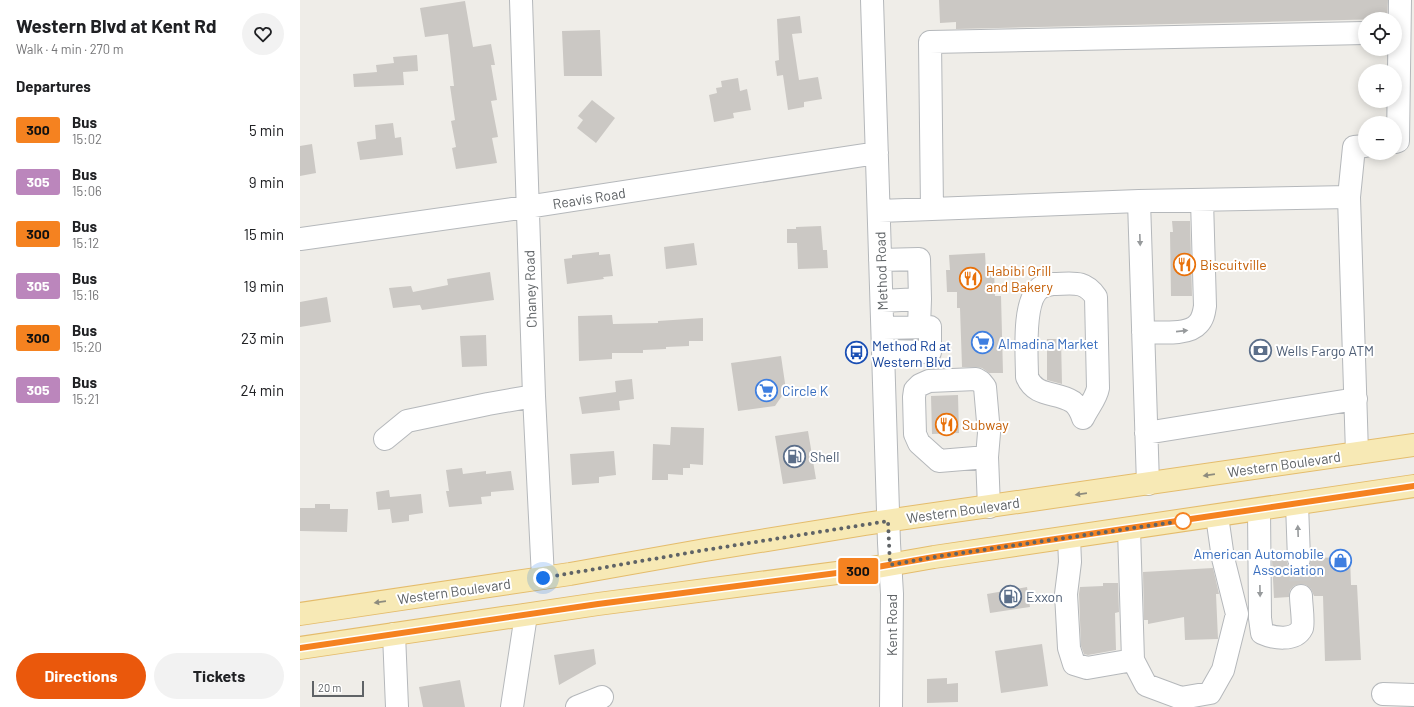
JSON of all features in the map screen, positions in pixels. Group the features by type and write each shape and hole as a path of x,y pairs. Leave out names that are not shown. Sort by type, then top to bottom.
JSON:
{"main road":[{"name":"Western Boulevard","path":"300,614 543,578 705,550 888,521 1414,445"},
{"path":"300,648 598,604 860,570 934,557 1414,486"}],"street":[{"name":"Chaney Road","path":"521,0 534,396 543,578"},
{"name":"Method Road","path":"872,0 889,543"},
{"path":"1399,12 1400,0"},
{"path":"932,209 930,42 1358,33"},
{"path":"1397,56 1398,116"},
{"path":"1358,147 1354,147 1348,197 1358,453"},
{"name":"Reavis Road","path":"300,239 527,207 877,153"},
{"path":"879,211 1139,201 1348,197"},
{"path":"1143,332 1189,331 1198,325 1203,316 1205,306 1202,200"},
{"path":"1139,201 1148,484"},
{"path":"880,260 919,259 919,327"},
{"path":"1052,284 1081,284 1091,289 1096,297 1097,304 1098,388 1097,395 1087,408 1083,418 1079,408 1074,403 1064,397 1047,394 1031,384 1027,377 1027,322 1030,304 1034,296 1040,288 1052,284"},
{"path":"882,301 920,299"},
{"path":"883,328 930,327 930,352 883,351"},
{"path":"987,457 939,461 919,443 915,434 915,390 920,385 929,381 976,379 985,386 989,433 987,457 989,507"},
{"path":"385,440 407,421 474,406 534,396"},
{"path":"885,398 914,397"},
{"path":"1146,432 1356,399"},
{"path":"886,435 915,434"},
{"path":"1297,504 1299,559"},
{"path":"1259,510 1260,618 1262,633 1270,636 1286,638 1296,634 1302,627 1301,596"},
{"path":"1129,529 1133,660 1146,685 1182,698 1210,693 1223,670 1237,614 1224,558 1217,516"},
{"path":"1069,538 1070,562 1066,594 1069,648 1074,664 1087,668 1133,660"},
{"name":"Kent Road","path":"889,543 892,594 891,707"},
{"path":"512,707 526,615"},
{"path":"394,634 397,707"},
{"path":"1383,694 1414,695"},
{"path":"577,707 602,698"}],"building":[{"path":"939,0 1388,0 1387,12 1358,12 1358,20 956,29 956,22 940,23"},
{"path":"465,1 473,47 491,44 495,65 491,65 497,100 491,101 498,137 492,138 497,163 456,169 452,148 456,147 451,121 455,120 450,86 454,86 448,34 425,37 420,8"},
{"path":"800,16 802,33 792,34 799,80 818,77 822,99 804,102 804,107 788,110 783,75 777,76 775,61 779,60 777,19"},
{"path":"600,30 602,76 564,76 562,31"},
{"path":"417,55 418,71 403,72 404,85 354,87 353,74 377,72 376,65 394,63 393,57"},
{"path":"738,78 740,91 747,89 751,110 733,113 734,118 714,122 709,95 717,93 716,88 722,87 721,81"},
{"path":"592,100 615,118 596,143 577,128 583,120 578,116"},
{"path":"393,123 395,138 401,137 403,155 360,160 357,142 376,139 375,125"},
{"path":"312,144 316,173 300,176 300,146"},
{"name":"Biscuitville","path":"1172,221 1190,221 1192,296 1171,296 1170,232 1173,232"},
{"path":"821,226 823,250 827,250 828,268 798,269 797,243 787,243 787,229 796,229 796,227"},
{"path":"694,243 697,265 666,269 664,247"},
{"path":"599,252 599,255 610,254 613,276 603,277 604,279 567,284 564,259 572,258 572,255"},
{"path":"985,253 986,270 994,269 995,296 1001,296 1003,373 989,373 982,368 976,367 962,367 960,308 957,308 957,292 947,292 946,270 950,270 949,255"},
{"path":"490,272 494,300 422,310 420,305 393,308 389,288 411,286 413,292 448,285 447,279"},
{"path":"327,297 331,322 300,327 300,302"},
{"path":"612,315 613,324 658,323 658,321 703,318 703,341 689,341 689,346 643,350 643,353 612,353 612,359 579,361 578,316"},
{"path":"486,335 487,366 462,367 460,336"},
{"path":"1047,339 1061,339 1062,384 1047,380"},
{"path":"781,356 786,390 775,406 738,411 731,363"},
{"path":"632,379 634,399 619,401 620,410 582,414 579,397 616,392 615,381"},
{"path":"958,395 959,433 932,434 931,396"},
{"path":"671,427 704,428 703,465 690,464 690,468 683,468 683,475 668,474 668,480 652,480 653,444 670,445"},
{"path":"808,431 816,479 783,484 775,436"},
{"path":"614,451 616,475 599,477 599,483 572,485 570,454"},
{"path":"462,468 463,474 486,471 486,474 511,471 514,490 491,492 491,496 481,497 482,504 449,507 446,491 449,491 446,470"},
{"path":"389,490 390,497 421,494 423,513 409,515 409,521 392,523 390,509 378,510 376,492"},
{"path":"315,504 330,504 330,509 348,509 347,532 300,531 300,508 315,508"},
{"path":"1350,557 1351,585 1357,585 1361,660 1325,661 1323,596 1314,596 1311,589 1306,585 1300,584 1294,586 1290,590 1289,597 1274,598 1272,560 1286,559 1288,565 1293,570 1300,571 1306,569 1310,565 1311,558"},
{"path":"1213,568 1219,594 1216,594 1218,639 1185,640 1184,617 1148,624 1148,620 1144,620 1143,572"},
{"path":"1103,583 1118,583 1119,612 1115,613 1116,650 1088,655 1084,654 1081,646 1080,587 1103,586"},
{"path":"1027,587 1030,607 990,613 987,594"},
{"path":"1042,644 1048,686 1001,693 995,651"},
{"path":"594,649 596,664 559,685 554,655"},
{"path":"947,678 947,684 958,683 958,702 927,703 927,679"},
{"path":"460,680 465,707 423,707 419,687"}],"tunnel":[{"path":"1299,559 1301,596"}],"bus line":[{"name":"300","path":"300,648 598,604 860,570 934,557 1414,486"}],"place":[{"name":"Biscuitville","path":"1185,264"},
{"name":"Habibi Grill and Bakery","path":"970,278"},
{"name":"Almadina Market","path":"982,343"},
{"name":"Wells Fargo ATM","path":"1261,350"},
{"name":"Method Rd at Western Blvd","path":"857,353"},
{"name":"Circle K","path":"767,390"},
{"name":"Subway","path":"946,424"},
{"name":"Shell","path":"795,456"},
{"name":"American Automobile Association","path":"1340,561"},
{"name":"Exxon","path":"1010,596"}],"route":[{"path":"543,578 705,550 888,521 890,565 934,557 1188,520 1183,521"}]}
